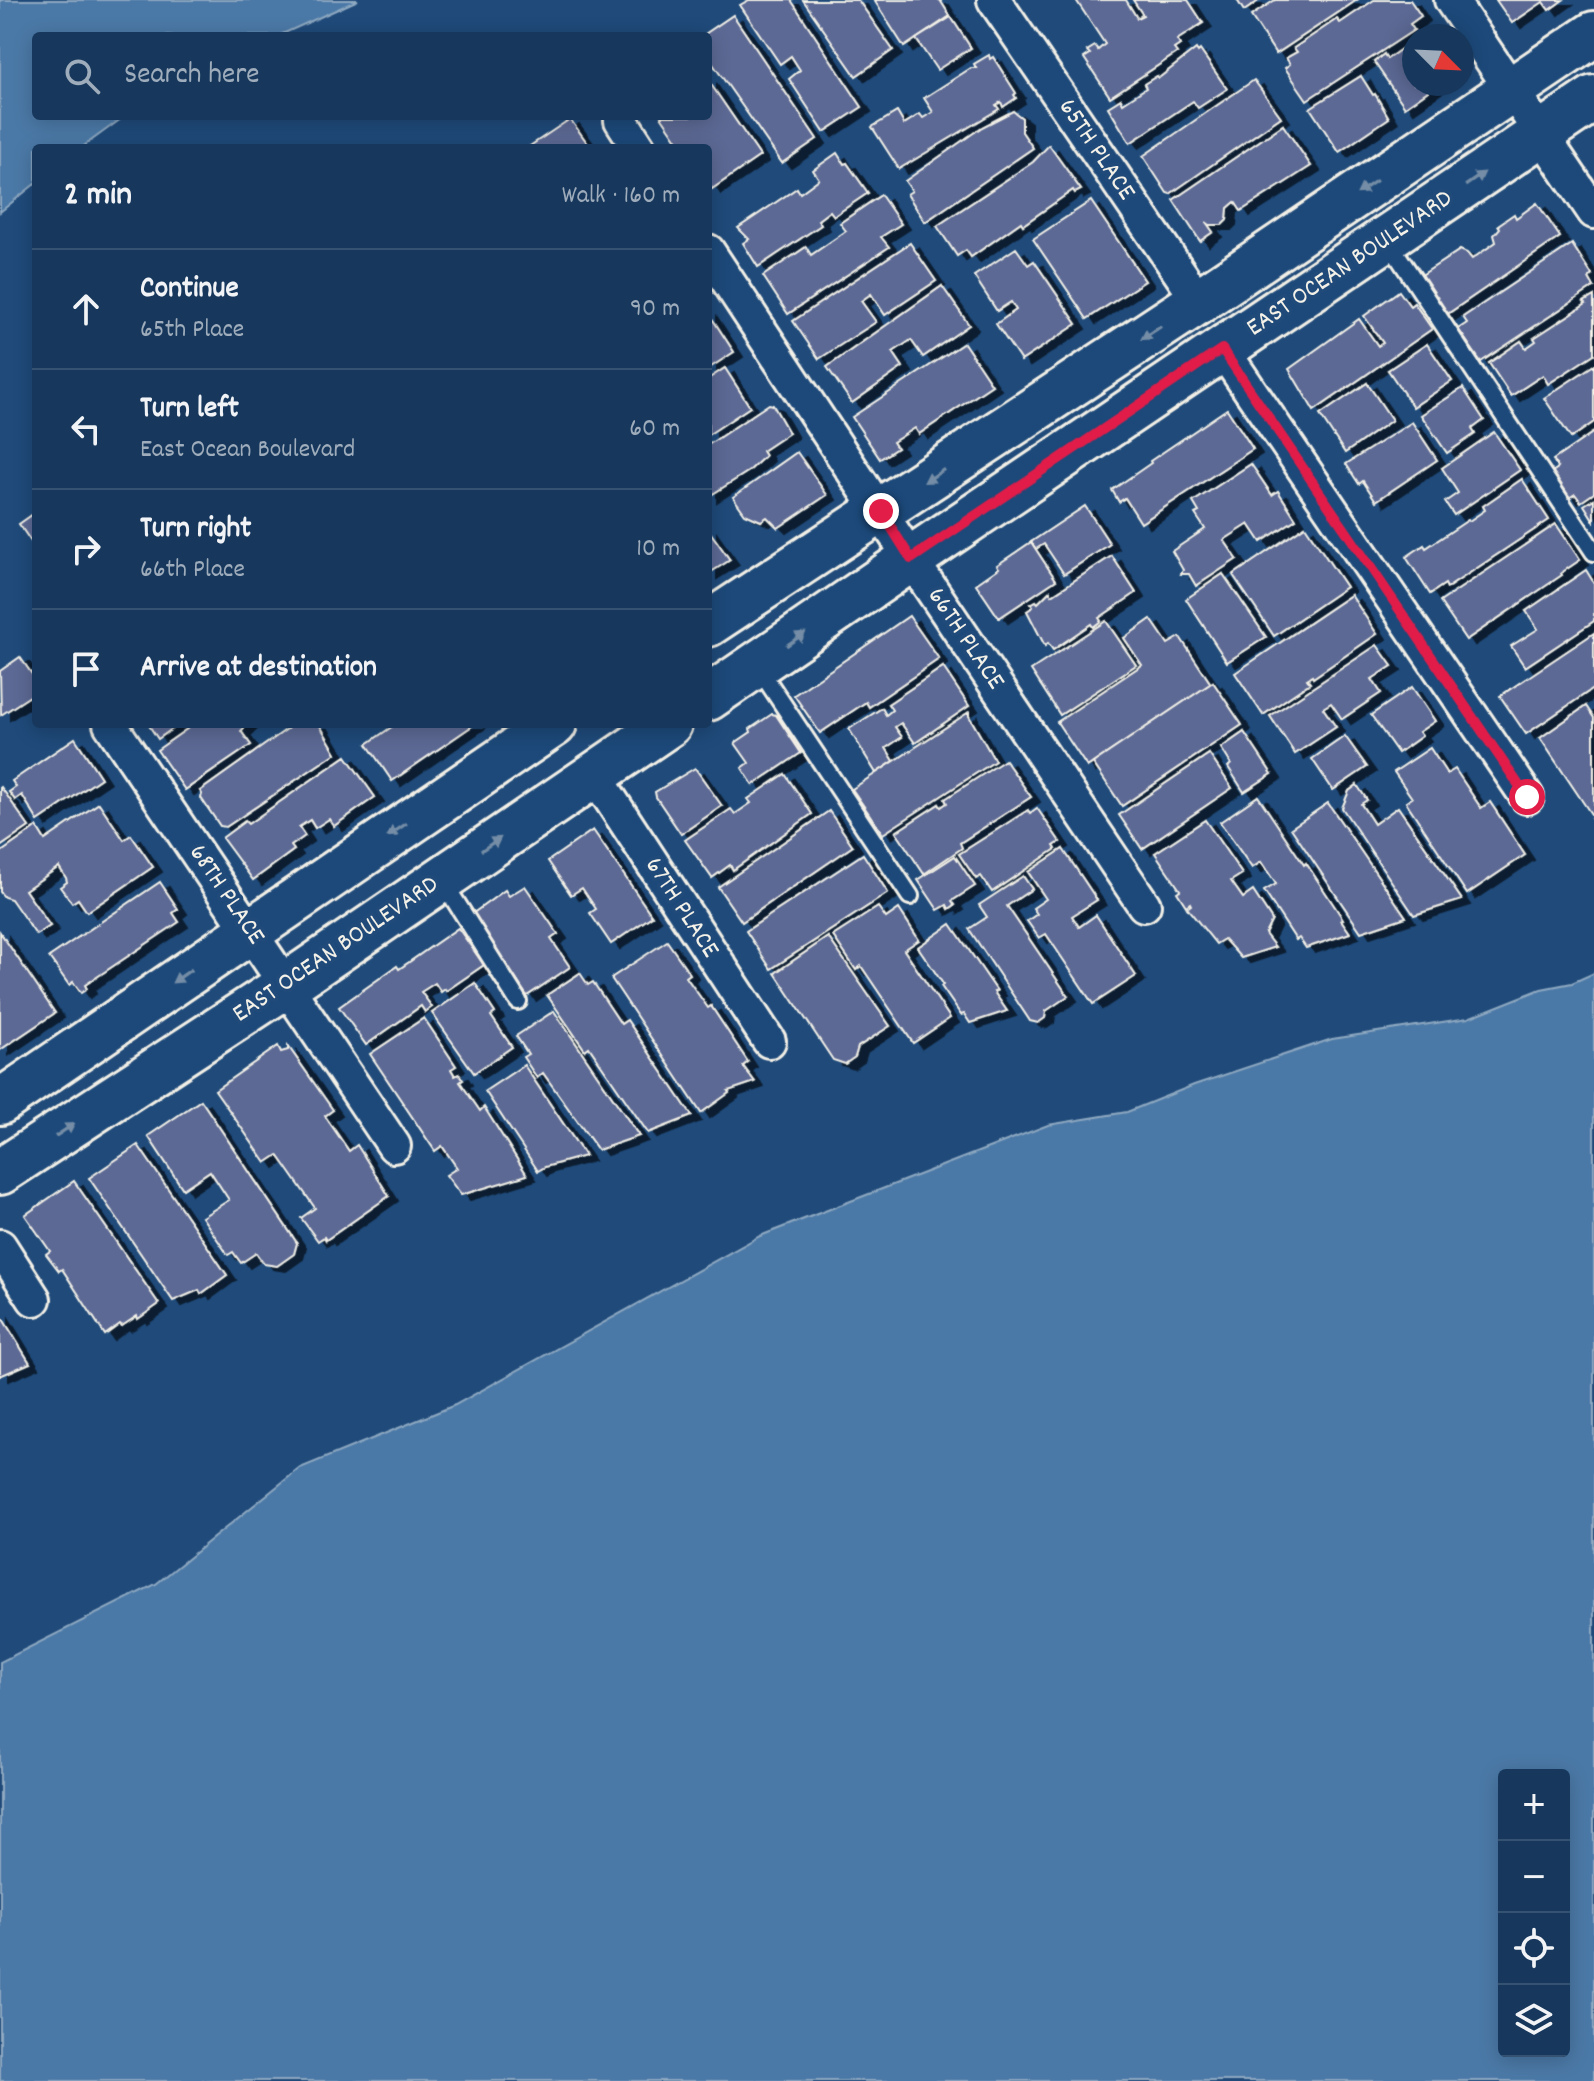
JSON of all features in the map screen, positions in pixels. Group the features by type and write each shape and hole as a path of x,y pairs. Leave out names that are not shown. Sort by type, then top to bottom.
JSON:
{"main road":[{"name":"EAST OCEAN BOULEVARD","path":"712,621 1199,301 1594,34"},
{"name":"EAST OCEAN BOULEVARD","path":"712,695 1594,98"},
{"path":"0,1102 548,728"},
{"name":"EAST OCEAN BOULEVARD","path":"0,1172 285,986 663,728"}],"street":[{"name":"65TH PLACE","path":"994,0 1199,301"},
{"path":"1451,0 1594,212"},
{"path":"621,120 636,144"},
{"name":"66TH PLACE","path":"712,257 1144,905"},
{"path":"1222,349 1527,797"},
{"name":"68TH PLACE","path":"113,728 394,1146"},
{"name":"67TH PLACE","path":"594,774 769,1041"},
{"path":"0,1246 34,1299"}],"lane":[{"path":"1388,240 1594,552"},
{"path":"757,665 910,896"},
{"path":"441,878 518,1001"}],"water":[{"path":"0,0 358,0 287,32 32,32 32,120 120,120 86,144 32,144 32,186 0,212"},
{"path":"1594,973 1594,2081 0,2081 0,1662 156,1584 300,1468 455,1405 760,1236 1048,1125 1127,1112 1194,1085 1332,1039 1468,1018 1541,989 1572,983"}],"building":[{"path":"749,0 791,0 862,107 824,132 789,79 800,70 791,56 780,64 740,5"},
{"path":"803,0 858,0 893,50 856,76"},
{"path":"874,0 940,0 950,16 904,47"},
{"path":"1076,0 1126,0 1137,18 1143,15 1133,0 1188,0 1203,23 1177,40 1180,45 1174,49 1177,53 1110,97 1084,58 1090,54 1087,51 1095,46 1098,50 1105,44"},
{"path":"1237,0 1260,0 1244,11"},
{"path":"1275,0 1357,0 1276,54 1251,16"},
{"path":"1374,0 1410,0 1421,16 1410,24 1402,24 1402,38 1307,100 1285,68 1290,64 1286,58 1297,52 1294,48 1337,19 1340,23"},
{"path":"1496,0 1563,0 1549,10 1543,2 1512,23"},
{"path":"733,15 817,139 782,163 712,63 712,32 708,32"},
{"path":"951,17 971,48 937,70 916,39"},
{"path":"1402,48 1402,96 1421,96 1405,107 1374,62 1384,54 1387,59"},
{"path":"1196,49 1198,52 1200,50 1227,89 1198,108 1193,101 1130,143 1108,107 1121,99 1123,103 1146,88 1144,84 1157,76 1159,78"},
{"path":"989,55 1016,93 1016,98 1003,107 1001,102 996,105 999,109 899,169 872,127 897,112 904,124 920,114 923,118 933,112 924,98 971,68 976,68 974,64"},
{"path":"1361,76 1389,118 1339,152 1310,108"},
{"path":"1254,80 1281,117 1170,194 1167,193 1143,156"},
{"path":"712,86 760,156 712,189 712,144 680,144 664,120 712,120"},
{"path":"1013,111 1022,118 1022,132 1033,148 925,222 907,194 912,191 905,181 982,127"},
{"path":"571,120 588,144 533,144"},
{"path":"1283,125 1311,166 1241,211 1235,202 1228,208 1227,220 1222,225 1206,222 1213,232 1200,241 1173,200"},
{"path":"1049,145 1081,190 1075,193 1073,190 971,257 966,250 957,256 937,226 1033,162"},
{"path":"837,153 868,193 834,216 830,211 818,220 821,225 758,267 743,243 749,239 738,228 797,188 800,193 819,179 813,170"},
{"path":"881,195 901,224 881,237 889,247 788,314 763,276 806,247 811,255 846,231 840,223"},
{"path":"1091,201 1145,281 1087,319 1033,239"},
{"path":"1537,203 1560,237 1446,315 1420,276 1460,250 1472,259 1496,242 1494,235 1500,228 1498,225 1514,214 1516,218"},
{"path":"910,243 936,281 885,315 871,294 868,296 861,301 876,322 819,359 793,321"},
{"path":"1572,244 1592,275 1589,278 1594,287 1481,362 1458,329 1467,323 1463,317"},
{"path":"1016,248 1028,265 1034,261 1077,324 1021,361 996,324 1016,310 1011,302 997,311 974,276"},
{"path":"942,286 969,325 923,357 911,340 893,352 903,367 852,403 827,367"},
{"path":"1399,291 1410,306 1414,303 1432,329 1314,411 1289,369 1359,319 1378,346 1383,343 1364,316"},
{"path":"1594,296 1594,354 1548,384 1543,375 1511,396 1489,363 1521,341 1526,348 1536,341 1534,338"},
{"path":"712,318 734,352 712,366"},
{"path":"964,343 992,385 919,434 915,428 893,442 897,448 880,459 852,417"},
{"path":"1427,344 1452,381 1413,407 1388,370"},
{"path":"1594,365 1594,422 1571,438 1544,398"},
{"path":"725,368 750,407 712,432 712,376"},
{"path":"1367,383 1392,420 1345,453 1320,415"},
{"path":"1463,388 1484,420 1472,429 1475,434 1447,453 1421,415"},
{"path":"769,404 773,405 789,433 762,451 765,456 749,471 712,494 712,442"},
{"path":"1227,409 1253,449 1141,523 1125,498 1119,502 1112,490"},
{"path":"1412,422 1437,460 1376,501 1363,481 1359,484 1346,464"},
{"path":"1494,432 1520,470 1454,515 1445,502 1458,493 1442,468"},
{"path":"1594,432 1594,493 1581,502 1575,494 1569,498 1552,472 1558,468 1553,460"},
{"path":"797,452 827,495 778,528 767,517 761,521 745,514 733,497"},
{"path":"1251,464 1272,495 1278,491 1296,519 1261,542 1249,524 1224,540 1237,559 1196,586 1189,574 1181,574 1183,570 1172,551 1205,529 1195,514 1199,512 1193,502"},
{"path":"1522,479 1549,520 1447,588 1445,584 1430,594 1406,557 1469,521 1485,510 1483,506"},
{"path":"1594,499 1594,521 1584,505"},
{"path":"1085,506 1110,544 1064,574 1044,544 1036,549 1031,542"},
{"path":"32,515 32,543 19,524"},
{"path":"1556,524 1580,560 1466,640 1440,602"},
{"path":"1305,526 1346,587 1274,636 1233,575"},
{"path":"712,535 730,560 712,571"},
{"path":"1031,542 1056,580 999,618 976,584"},
{"path":"1112,556 1136,593 1099,618 1101,621 1093,627 1091,624 1053,650 1048,643 1045,646 1027,611 1033,607 1031,604 1038,603 1050,591 1052,595"},
{"path":"1586,570 1594,583 1594,621 1525,667 1511,646 1538,629 1526,611"},
{"path":"1223,574 1266,637 1227,662 1186,599"},
{"path":"1351,595 1377,634 1313,678 1307,679 1310,683 1263,715 1235,673"},
{"path":"909,616 939,659 869,707 866,702 820,733 794,695"},
{"path":"1151,619 1168,644 1180,637 1211,684 1087,767 1057,722 1142,665 1124,638"},
{"path":"1106,621 1136,665 1060,715 1031,670"},
{"path":"1594,633 1594,688 1526,734 1500,696"},
{"path":"1377,645 1392,666 1372,679 1381,693 1342,719 1331,703 1323,708 1336,727 1295,754 1270,716"},
{"path":"20,657 32,674 32,695 1,715 0,671"},
{"path":"943,667 969,706 915,743 901,723 895,727 902,737 886,748 894,761 876,773 849,729 882,708 886,715 892,710 888,704"},
{"path":"1213,682 1242,725 1122,806 1093,763"},
{"path":"1412,687 1435,721 1419,732 1422,736 1398,753 1371,715"},
{"path":"1586,706 1594,718 1594,823 1540,738"},
{"path":"969,712 995,761 883,834 852,789"},
{"path":"772,714 776,715 801,753 753,785 742,768 749,763 735,743"},
{"path":"151,728 173,728 158,739"},
{"path":"188,728 244,728 241,731 251,745 185,790 157,750"},
{"path":"288,728 321,728 336,753 226,827 220,826 201,798 200,791"},
{"path":"390,728 469,728 392,781 367,744"},
{"path":"1244,732 1272,774 1244,792 1228,767 1231,764 1221,748"},
{"path":"1345,736 1367,767 1333,790 1312,759"},
{"path":"75,738 101,778 38,821 22,795 15,800 9,792 16,787 12,781"},
{"path":"1430,748 1447,774 1455,769 1481,808 1490,802 1525,855 1467,894 1406,802 1412,798 1394,772"},
{"path":"1209,754 1232,788 1142,849 1119,815"},
{"path":"346,756 375,797 334,826 329,819 315,828 310,820 299,827 305,836 291,846 294,850 253,880 222,838 245,821 248,824"},
{"path":"1005,760 1031,797 960,843 962,848 924,874 896,832 939,804 941,807 947,803 945,799"},
{"path":"695,768 722,806 681,834 655,792"},
{"path":"785,774 812,814 733,870 730,865 712,878 685,840 731,809 735,814 751,803 748,799"},
{"path":"1357,785 1367,800 1361,804 1374,824 1398,807 1462,900 1414,915 1342,808 1349,791"},
{"path":"0,788 29,827 0,847"},
{"path":"1258,796 1304,865 1306,863 1350,933 1306,948 1299,938 1296,940 1264,891 1276,884 1261,862 1252,868 1220,822"},
{"path":"99,803 124,840 131,835 153,867 87,912 78,899 72,903 60,887 67,882 59,867 25,890 50,926 36,935 11,899 0,892 0,853 37,827 45,840"},
{"path":"1328,803 1406,917 1361,932 1291,828"},
{"path":"1037,808 1060,842 1054,846 1056,849 992,892 981,876 976,879 959,854 1028,810 1030,813"},
{"path":"829,811 853,846 742,922 718,887"},
{"path":"1205,820 1242,874 1231,881 1243,898 1253,891 1272,920 1265,934 1275,947 1241,958 1224,939 1216,944 1187,908 1190,903 1186,906 1177,892 1180,890 1155,853"},
{"path":"593,830 652,916 611,944 590,913 596,909 582,888 571,895 548,861"},
{"path":"1063,849 1097,900 1072,916 1079,927 1096,915 1136,976 1093,1004 1046,934 1039,938 1027,921 1037,914 1033,908 1046,899 1028,872"},
{"path":"863,854 888,893 771,969 746,931"},
{"path":"955,856 975,886 952,901 955,905 949,909 947,905 938,910 918,880"},
{"path":"1023,876 1032,889 1007,906 1068,996 1046,1011 1045,1018 1038,1023 1030,1021 969,929 987,917 979,905"},
{"path":"160,882 178,909 173,913 179,922 85,985 87,989 81,993 73,982 69,985 49,957"},
{"path":"525,886 558,934 551,939 570,967 527,996 472,914 505,890 509,896"},
{"path":"878,907 886,918 899,909 919,940 904,950 950,1018 913,1043 861,966 856,970 833,936"},
{"path":"951,924 997,991 994,992 1007,1011 970,1023 941,986 943,984 918,947"},
{"path":"458,928 484,965 446,991 441,992 435,983 421,992 432,1007 425,1012 421,1006 366,1045 339,1007"},
{"path":"0,932 55,1013 0,1050"},
{"path":"828,937 890,1026 858,1047 855,1057 845,1064 833,1060 775,973"},
{"path":"667,941 690,974 686,977 708,1008 711,1006 748,1062 743,1066 755,1082 728,1091 701,1113 611,978"},
{"path":"580,973 588,985 593,982 621,1024 627,1020 692,1116 648,1133 589,1047 585,1050 547,995"},
{"path":"475,983 495,1013 491,1016 512,1047 474,1073 432,1013"},
{"path":"554,1011 639,1136 598,1150 543,1073 537,1078 523,1057 528,1054 516,1036"},
{"path":"424,1018 456,1066 451,1069 455,1076 459,1074 463,1080 460,1082 480,1111 484,1107 527,1175 461,1195 446,1175 457,1168 442,1146 435,1151 370,1054"},
{"path":"278,1046 281,1052 288,1050 288,1046 333,1110 325,1116 349,1151 357,1145 389,1196 326,1240 324,1237 318,1241 301,1218 315,1208 278,1155 266,1163 215,1090"},
{"path":"524,1065 585,1156 538,1171 485,1091"},
{"path":"201,1100 297,1243 294,1254 277,1266 264,1264 256,1253 241,1263 233,1252 228,1255 202,1217 229,1200 210,1171 183,1189 148,1136"},
{"path":"138,1145 227,1275 201,1294 199,1290 173,1301 89,1178"},
{"path":"74,1181 159,1304 138,1319 137,1316 122,1326 120,1324 105,1335 62,1269 59,1271 46,1254 50,1251 25,1215"},
{"path":"0,1314 30,1363 0,1376"}],"route":[{"path":"881,511 911,559 1222,349 1527,797"}]}
